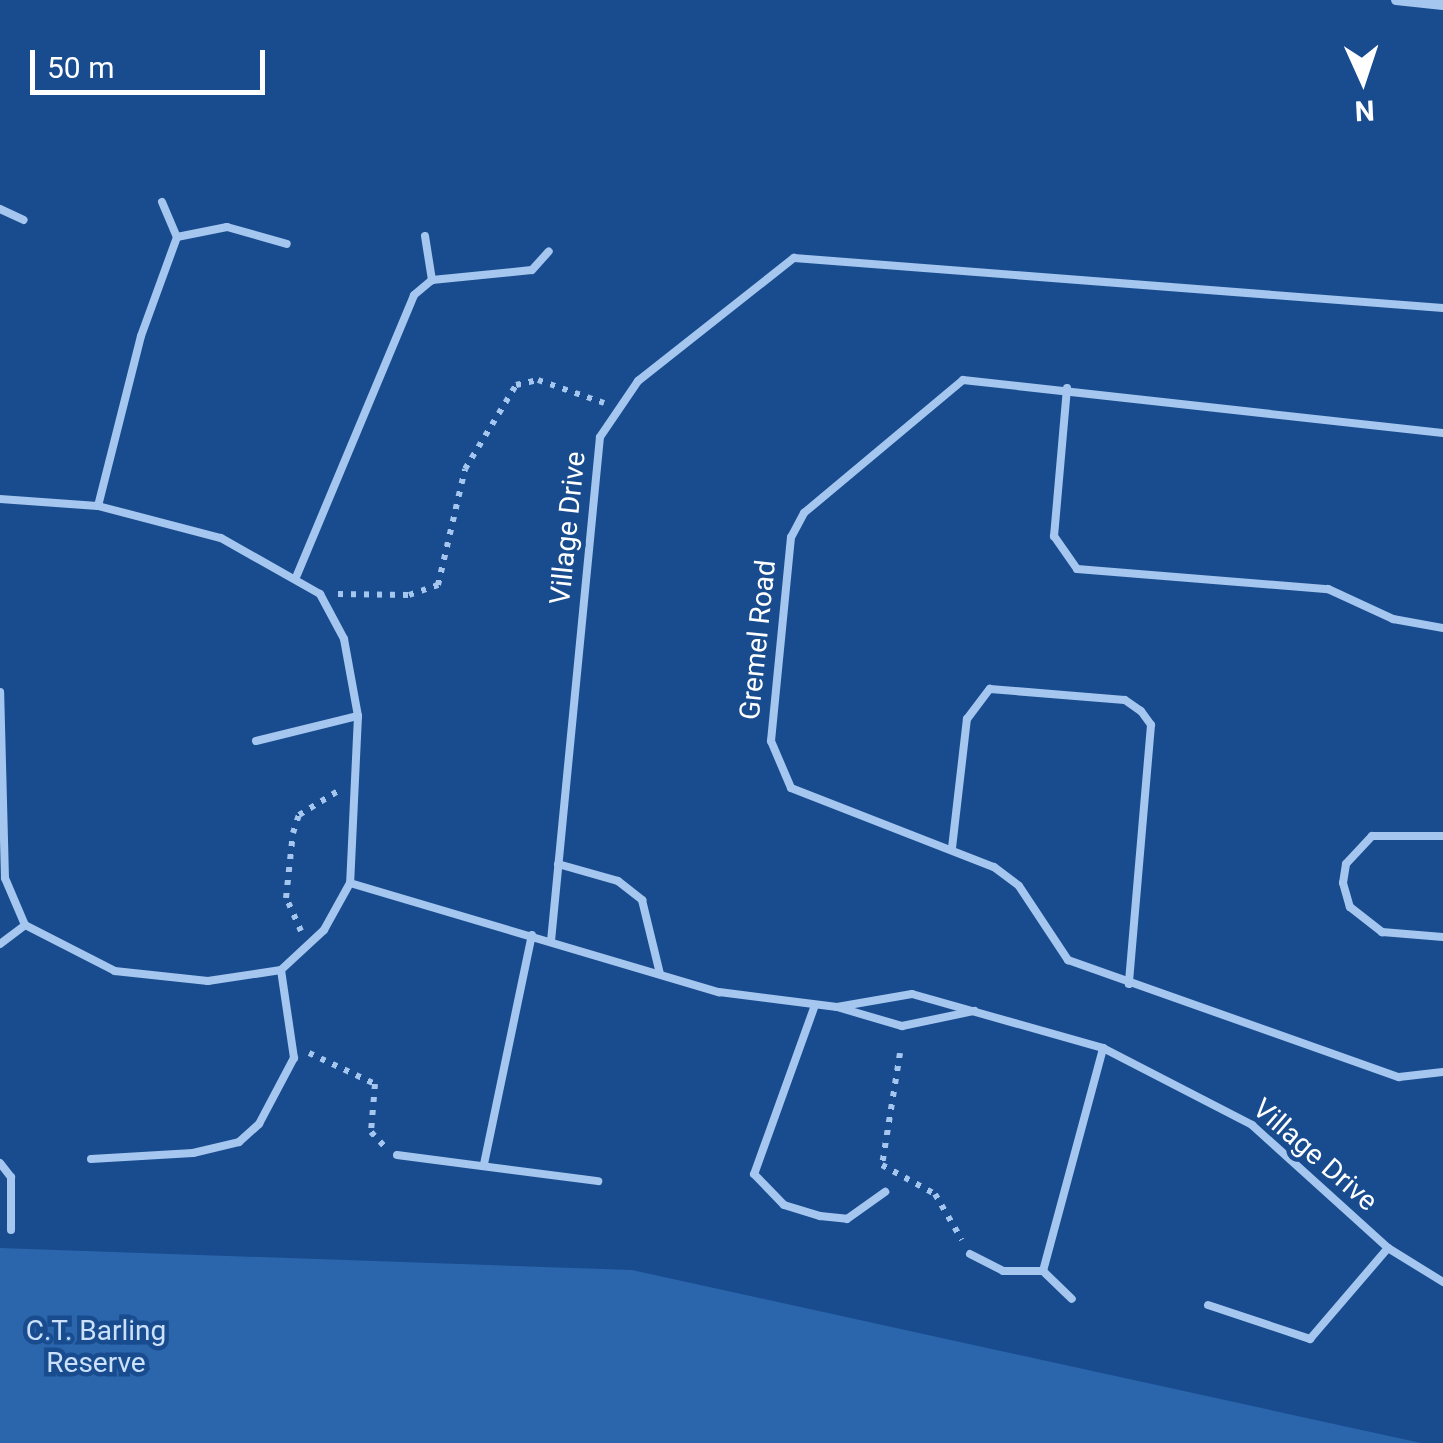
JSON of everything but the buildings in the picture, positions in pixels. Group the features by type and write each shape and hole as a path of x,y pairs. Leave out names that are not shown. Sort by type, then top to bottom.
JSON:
{"street":[{"path":"1396,0 1443,5"}],"lane":[{"path":"98,506 177,237 162,202"},
{"path":"0,209 24,220"},
{"path":"177,237 227,227 288,244"},
{"path":"425,236 432,280"},
{"path":"297,575 344,477 396,326 432,280 532,270 549,251"},
{"path":"614,408 794,258 829,256 1443,308"},
{"name":"Gremel Road","path":"1443,433 1067,388 963,380 804,513 791,536 771,741 776,770 810,799 952,848 1019,886 1068,960 1399,1077 1443,1072"},
{"path":"1067,388 1054,536 1076,568 1328,590 1393,620 1443,628"},
{"name":"Village Drive","path":"551,941 600,437 614,408"},
{"path":"0,499 98,506 221,538 297,575 324,601 344,639 358,716 356,782 350,883 312,943 282,970 208,981 115,972 24,926 4,878 0,692"},
{"path":"952,848 967,719 990,689 1124,700 1141,711 1151,725 1129,984"},
{"path":"256,741 358,716"},
{"path":"1443,836 1372,836 1346,864 1343,883 1365,923 1443,937"},
{"path":"558,864 618,881 642,900 660,974"},
{"name":"Village Drive","path":"350,883 660,974 836,1007 902,1026 979,1010"},
{"path":"0,944 24,926"},
{"path":"484,1164 532,936"},
{"path":"91,1160 238,1142 285,1090 293,1049 282,970"},
{"name":"Village Drive","path":"836,1007 912,994 1102,1048 1252,1125 1388,1248 1443,1282"},
{"path":"815,1005 754,1174 784,1205 820,1216 847,1218 884,1192"},
{"path":"1043,1271 1102,1048"},
{"path":"397,1155 598,1181"},
{"path":"0,1163 11,1177 10,1230"},
{"name":"Village Drive","path":"1208,1305 1310,1339 1388,1248"},
{"path":"970,1254 1003,1270 1043,1271 1072,1299"}],"path":[{"path":"324,601 342,591 409,595 438,585 464,470 516,385 538,380 614,408"},
{"path":"312,943 291,922 286,898 294,834 312,803 356,782"},
{"path":"293,1049 368,1076 377,1096 371,1132 397,1155"},
{"path":"900,1053 882,1165 935,1194 970,1254"}],"green space":[{"name":"C.T. Barling Reserve","path":"0,1248 632,1270 1421,1443 0,1443"}]}
